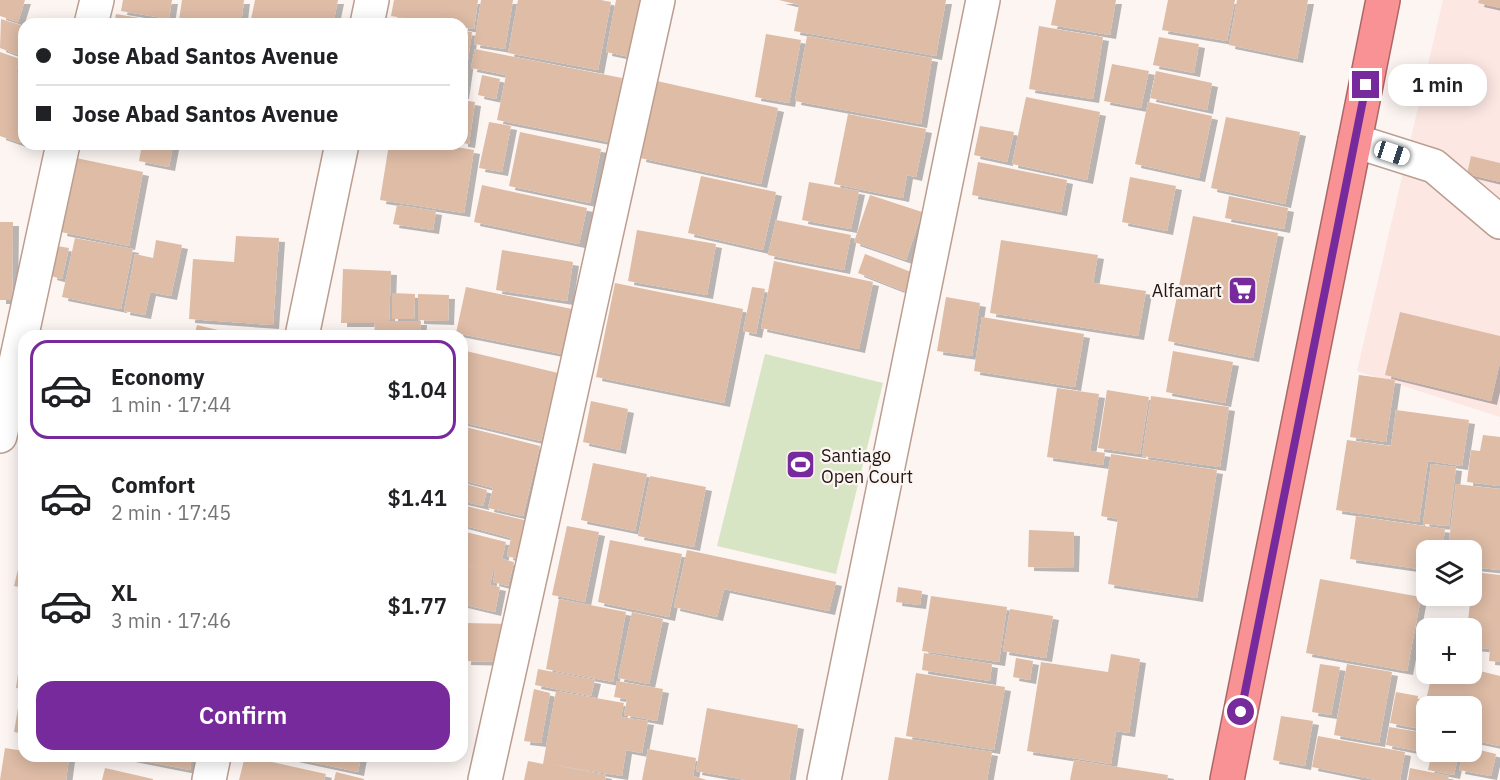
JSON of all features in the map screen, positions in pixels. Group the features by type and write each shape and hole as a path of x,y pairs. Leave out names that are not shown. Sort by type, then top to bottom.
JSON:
{"highway":[{"path":"1227,780 1383,0"}],"street":[{"path":"93,18 98,0"},
{"path":"368,18 372,0"},
{"path":"485,780 658,0"},
{"path":"824,780 983,0"},
{"path":"1355,141 1434,166 1500,222"},
{"path":"23,330 62,150"},
{"path":"303,330 341,150"},
{"path":"0,436 18,353"},
{"path":"209,780 213,762"}],"shaded area":[{"path":"1443,0 1500,0 1500,417 1357,371"}],"green space":[{"name":"Santiago Open Court","path":"765,354 883,383 836,574 717,546"}],"building":[{"path":"0,0 25,0 18,22 0,16"},
{"path":"123,0 172,0 169,18 121,11"},
{"path":"182,0 244,0 242,18 179,18"},
{"path":"255,0 338,0 334,18 251,18"},
{"path":"394,0 478,0 474,29 468,28 468,18 391,16"},
{"path":"481,0 513,0 505,49 474,44"},
{"path":"518,0 611,2 598,70 508,53"},
{"path":"616,0 641,0 630,57 606,52"},
{"path":"779,0 946,0 936,56 794,31 799,5"},
{"path":"1056,0 1116,0 1110,35 1051,25"},
{"path":"1168,0 1235,0 1227,41 1162,30"},
{"path":"1237,0 1308,0 1297,59 1229,45"},
{"path":"1479,0 1500,0 1500,8 1478,3"},
{"path":"116,14 140,18 115,18"},
{"path":"1,19 18,24 18,55 0,48"},
{"path":"1039,26 1103,37 1093,99 1029,89"},
{"path":"468,32 472,32 468,60"},
{"path":"766,34 801,40 789,103 755,97"},
{"path":"807,36 932,58 921,124 795,101"},
{"path":"1159,37 1199,44 1194,73 1153,65"},
{"path":"475,49 622,78 609,142 497,120 506,75 471,68"},
{"path":"0,52 18,58 16,73 18,74 18,142 0,136"},
{"path":"1112,64 1149,71 1141,108 1104,101"},
{"path":"1156,71 1212,83 1207,110 1150,98"},
{"path":"482,75 500,79 496,99 478,95"},
{"path":"657,81 778,108 761,184 640,158"},
{"path":"1026,97 1100,112 1087,180 1012,164"},
{"path":"468,101 475,102 468,144"},
{"path":"1148,102 1212,116 1199,178 1135,164"},
{"path":"848,114 926,129 916,177 907,175 903,198 834,184"},
{"path":"1226,117 1300,132 1285,204 1211,188"},
{"path":"489,122 511,126 502,172 479,168"},
{"path":"980,126 1014,132 1007,162 974,155"},
{"path":"520,132 601,149 590,203 509,186"},
{"path":"141,150 172,150 169,167 139,161"},
{"path":"388,150 474,150 464,213 380,200"},
{"path":"1471,156 1500,163 1500,182 1467,174"},
{"path":"76,158 143,172 129,246 61,232"},
{"path":"978,162 1067,180 1061,212 972,195"},
{"path":"701,176 776,192 763,250 688,233"},
{"path":"1130,177 1176,186 1167,231 1122,222"},
{"path":"809,182 859,191 851,229 802,220"},
{"path":"482,185 587,208 579,244 474,222"},
{"path":"870,195 922,212 906,260 854,242"},
{"path":"1229,196 1288,208 1284,229 1225,218"},
{"path":"397,205 436,211 433,230 393,224"},
{"path":"1193,216 1278,233 1253,358 1168,341"},
{"path":"776,220 851,235 844,270 768,255"},
{"path":"0,222 13,222 12,300 0,300"},
{"path":"637,230 716,244 707,295 628,281"},
{"path":"236,236 279,238 273,325 189,319 193,259 234,262"},
{"path":"75,238 133,249 121,309 62,297"},
{"path":"156,240 182,245 171,296 150,292 145,315 124,311 135,254 153,258"},
{"path":"1001,240 1098,255 1093,283 1146,291 1138,336 990,313"},
{"path":"57,246 69,248 62,279 51,276"},
{"path":"502,250 573,262 567,301 496,290"},
{"path":"865,254 916,274 909,293 858,273"},
{"path":"774,261 873,282 859,349 761,328"},
{"path":"343,269 391,271 389,321 421,321 420,330 374,330 375,323 341,323"},
{"path":"615,283 743,309 724,403 596,377"},
{"path":"466,287 572,309 562,354 468,335 468,330 457,330"},
{"path":"752,287 765,289 756,334 743,331"},
{"path":"392,293 415,294 414,319 392,319"},
{"path":"418,294 449,295 448,321 418,320"},
{"path":"946,297 980,303 972,356 937,351"},
{"path":"1400,312 1500,336 1500,362 1491,401 1385,375"},
{"path":"982,317 1084,334 1075,387 974,371"},
{"path":"197,325 218,330 196,330"},
{"path":"468,351 558,373 541,441 468,423"},
{"path":"1173,351 1233,362 1225,403 1166,392"},
{"path":"1359,375 1395,380 1386,442 1350,437"},
{"path":"1057,388 1099,394 1090,451 1105,453 1103,465 1047,457"},
{"path":"1107,390 1149,397 1140,454 1098,448"},
{"path":"1151,396 1229,407 1220,467 1142,456"},
{"path":"591,401 628,409 620,450 583,442"},
{"path":"1396,410 1469,420 1462,466 1428,461 1419,522 1336,510 1347,440 1391,446"},
{"path":"468,428 540,446 523,516 488,508 493,488 468,482"},
{"path":"1483,435 1500,437 1500,486 1467,482 1471,450 1480,451"},
{"path":"1111,454 1217,470 1197,598 1108,584 1118,519 1101,516"},
{"path":"593,463 647,474 635,531 581,520"},
{"path":"1431,464 1456,467 1449,526 1423,524"},
{"path":"650,476 706,487 694,547 638,536"},
{"path":"1456,484 1500,489 1500,570 1482,568 1482,540 1449,540"},
{"path":"468,485 487,490 483,506 468,502"},
{"path":"468,506 528,521 518,559 507,556 511,538 468,527"},
{"path":"1356,516 1445,529 1443,540 1416,540 1416,569 1350,559"},
{"path":"567,526 599,532 585,602 552,595"},
{"path":"1029,530 1074,532 1073,568 1028,567"},
{"path":"468,532 506,542 502,559 514,562 508,586 493,582 495,572 493,572 490,585 500,587 495,612 468,605 468,566 477,568 468,566"},
{"path":"610,540 682,554 669,617 598,602"},
{"path":"687,550 836,582 829,611 724,589 717,617 674,607"},
{"path":"18,569 18,587 14,586"},
{"path":"1482,573 1500,575 1500,662 1489,661 1490,649 1482,648 1482,618 1468,618 1470,606 1482,606"},
{"path":"1320,579 1416,596 1416,606 1419,606 1407,671 1306,653"},
{"path":"898,587 922,591 920,605 896,602"},
{"path":"931,596 1007,607 999,662 922,651"},
{"path":"559,599 626,612 613,682 546,669"},
{"path":"1010,609 1053,616 1046,658 1003,651"},
{"path":"632,612 663,619 649,684 618,678"},
{"path":"468,623 510,624 510,662 468,661"},
{"path":"924,653 992,664 990,681 922,670"},
{"path":"1111,654 1140,659 1129,733 1116,731 1111,764 1027,751 1041,662 1108,672"},
{"path":"1016,658 1033,661 1030,680 1013,677"},
{"path":"1320,664 1340,667 1331,715 1312,712"},
{"path":"1347,664 1392,672 1379,743 1334,735"},
{"path":"538,669 595,680 591,696 535,685"},
{"path":"1482,672 1500,676 1500,746 1482,742 1482,696 1427,696 1430,684 1482,684"},
{"path":"916,673 1005,687 994,750 906,736"},
{"path":"617,681 663,689 657,721 624,715 627,699 614,697"},
{"path":"534,689 550,693 541,743 524,741"},
{"path":"556,691 624,703 621,717 648,721 642,753 626,750 622,776 548,764 606,775 605,780 524,780 528,761 543,764"},
{"path":"1396,692 1418,696 1416,696 1416,728 1390,723"},
{"path":"18,708 18,733 14,732"},
{"path":"707,708 798,725 789,780 746,780 696,771"},
{"path":"1281,716 1313,721 1305,766 1273,760"},
{"path":"1389,727 1416,731 1416,751 1386,745"},
{"path":"1318,736 1405,752 1400,780 1376,780 1312,767"},
{"path":"895,737 992,752 987,780 888,780"},
{"path":"5,748 18,750 18,762 68,762 66,780 0,780"},
{"path":"648,749 696,758 693,776 707,780 642,780"},
{"path":"1482,750 1496,754 1491,776 1459,770 1461,762 1482,762"},
{"path":"1074,760 1168,775 1167,780 1070,780"},
{"path":"149,762 191,762 190,770"},
{"path":"244,762 272,762 326,774 324,780 239,780"},
{"path":"311,762 360,762 358,772"},
{"path":"1430,762 1457,762 1454,775 1428,770"},
{"path":"105,768 153,779 153,780 102,780"},
{"path":"1410,768 1449,776 1448,780 1408,780"},
{"path":"336,772 364,779 364,780 334,780"}],"place":[{"name":"Alfamart","path":"1243,290"},
{"name":"Santiago Open Court","path":"800,465"}],"route":[{"path":"1241,712 1366,85"}]}
